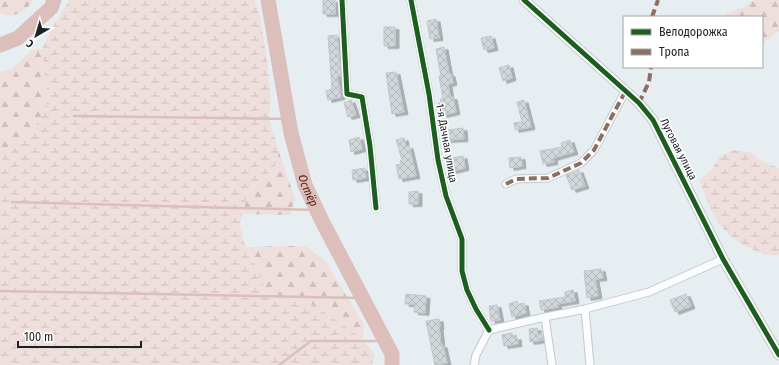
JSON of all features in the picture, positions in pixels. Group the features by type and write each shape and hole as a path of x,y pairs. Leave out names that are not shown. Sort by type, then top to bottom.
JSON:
{"street":[{"path":"342,0 347,94 362,97 370,146 376,208"},
{"name":"1-я Дачная улица","path":"411,0 429,94 438,160 446,196 462,239 462,272 467,290 476,309 490,330"},
{"name":"Луговая улица","path":"524,0 639,104 653,120 723,259 779,354"},
{"path":"506,184 516,179 548,178 581,163 594,150 626,92"},
{"path":"474,365 476,355 490,330 545,316 585,309 649,292 723,259"},
{"path":"585,309 590,365"},
{"path":"545,316 552,365"}],"green space":[{"path":"0,0 34,0 23,11 14,15 5,15 0,13"},
{"path":"69,0 255,0 260,17 268,67 271,101 269,119 279,152 274,168 248,191 240,224 243,240 258,270 263,286 273,299 307,302 321,310 363,340 375,354 372,365 0,365 0,167 3,157 28,136 47,109 47,93 42,49"},
{"path":"754,0 779,0 779,32 775,33 763,44 763,16 725,16 727,13 744,7"},
{"path":"42,49 47,93 47,109 28,136 3,157 0,167 0,72 12,69 32,50"},
{"path":"734,150 750,152 763,162 779,168 779,255 763,254 737,241 718,222 710,207 699,180 711,171 719,157"},
{"path":"279,152 295,198 290,215 243,214 248,191 274,168"},
{"path":"305,246 325,260 364,325 363,340 321,310 307,302 273,299 263,286 258,270 247,247"}],"building":[{"path":"323,0 335,0 335,14 323,14"},
{"path":"436,19 439,38 430,39 427,21"},
{"path":"384,27 395,27 395,46 384,46"},
{"path":"337,35 341,76 337,76 341,97 328,100 326,91 332,89 328,36"},
{"path":"491,36 494,48 484,50 481,38"},
{"path":"444,47 449,74 451,74 453,83 448,84 450,97 453,97 456,112 443,115 442,109 439,110 438,103 441,103 440,99 443,99 439,76 441,76 436,49"},
{"path":"509,65 512,78 503,81 499,68"},
{"path":"396,72 404,112 392,114 386,73"},
{"path":"351,100 356,115 348,117 344,103"},
{"path":"524,100 531,127 515,130 514,123 522,122 517,102"},
{"path":"463,128 464,139 447,140 447,130"},
{"path":"359,137 362,149 351,152 349,140"},
{"path":"404,138 406,147 409,146 416,176 399,179 396,165 401,164 400,161 402,160 396,140"},
{"path":"570,140 574,152 553,158 554,162 543,164 540,151 562,147 561,143"},
{"path":"463,156 465,168 452,171 450,164 453,164 452,158"},
{"path":"521,157 522,166 510,168 509,158"},
{"path":"365,168 366,178 353,180 352,170"},
{"path":"579,170 585,186 572,190 566,175"},
{"path":"418,191 418,204 409,204 409,192"},
{"path":"601,269 603,278 595,279 598,296 587,298 584,271"},
{"path":"573,290 575,301 557,304 558,307 541,310 539,301 565,297 565,292"},
{"path":"406,294 426,296 425,313 414,312 415,304 405,304"},
{"path":"686,294 691,306 675,312 670,300"},
{"path":"517,301 517,305 524,303 526,313 512,317 509,304"},
{"path":"497,305 500,320 491,321 489,306"},
{"path":"439,319 441,346 443,345 447,363 435,365 426,321"},
{"path":"537,328 538,335 542,334 543,340 530,342 529,329"},
{"path":"512,333 513,338 517,337 518,344 504,346 502,335"}],"waterway":[{"name":"Остёр","path":"0,45 18,38 51,8 54,0"},
{"name":"Остёр","path":"268,0 291,133 305,185 322,221 392,354 392,365"},
{"path":"74,116 289,119"},
{"path":"12,202 316,210"},
{"path":"0,291 362,298"},
{"path":"279,365 311,341 385,341"}],"marked path":[{"path":"652,16 658,0"},
{"path":"639,103 649,82 651,68"},
{"path":"506,184 516,179 548,178 581,163 594,150 625,92"}],"cycle path":[{"path":"342,0 347,94 362,97 370,146 376,208"},
{"path":"411,0 429,94 438,160 446,196 462,239 462,271 467,290 476,309 489,330"},
{"path":"524,0 639,103 653,120 723,259 779,355"}]}
